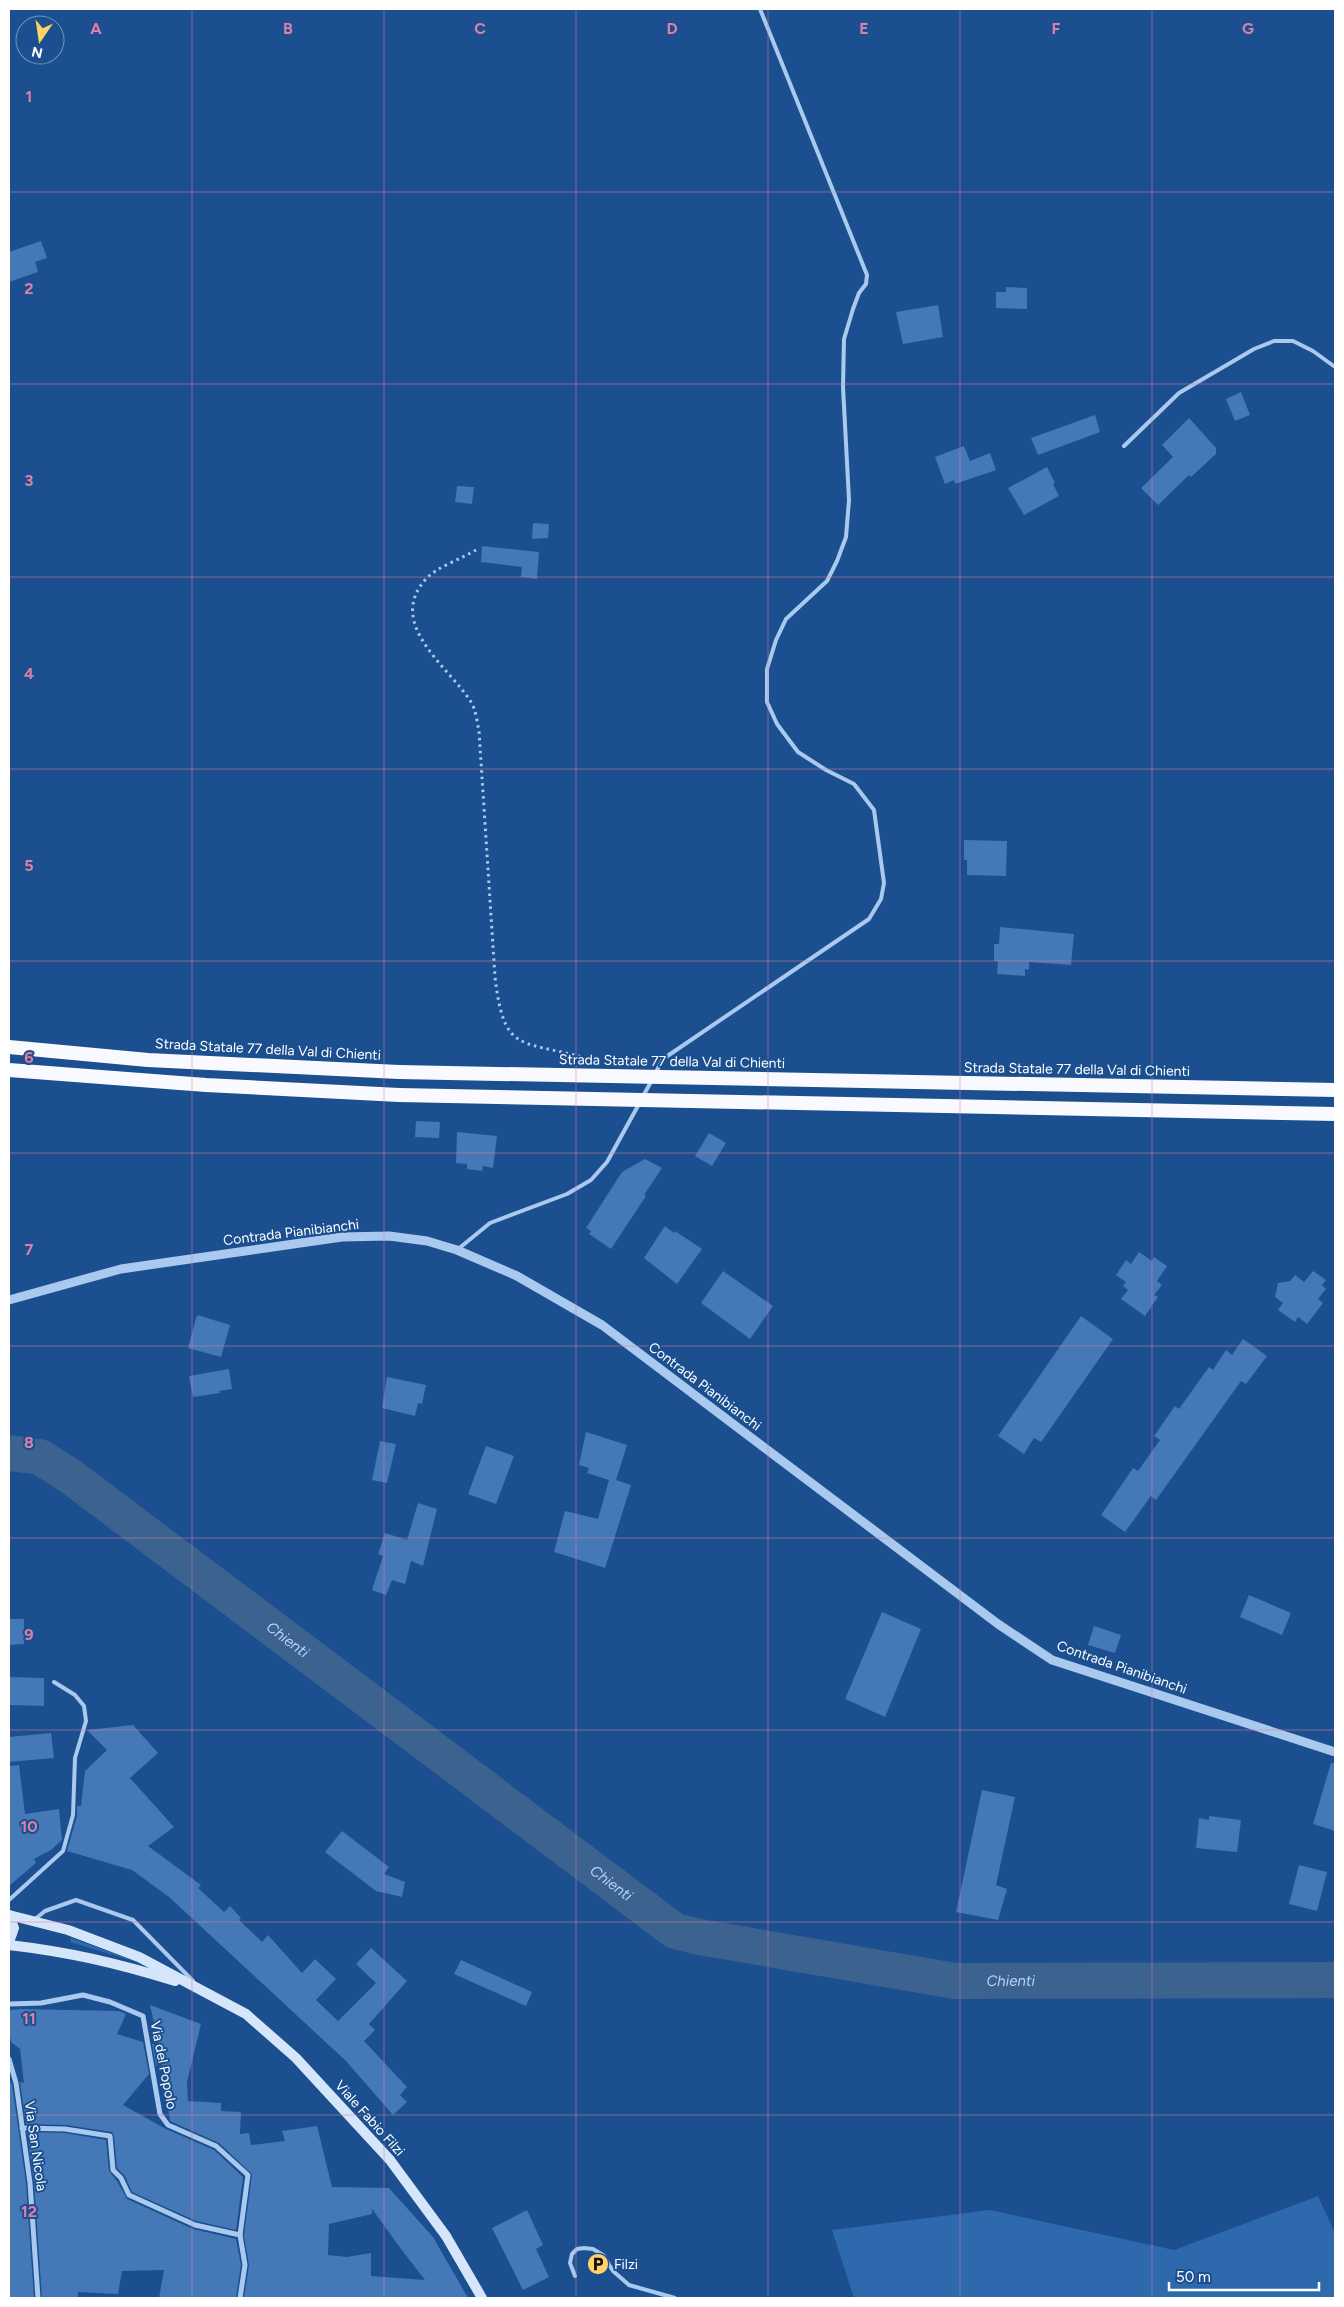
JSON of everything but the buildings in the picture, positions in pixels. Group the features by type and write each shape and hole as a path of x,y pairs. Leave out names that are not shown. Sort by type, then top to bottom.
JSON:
{"highway":[{"name":"Strada Statale 77 della Val di Chienti","path":"9,1047 148,1060 399,1072 1335,1090"},
{"path":"9,1070 206,1085 399,1095 1335,1114"}],"main road":[{"name":"Viale Fabio Filzi","path":"9,1915 68,1930 139,1957 246,2014 296,2058 390,2160 446,2236 482,2298"},
{"path":"9,1915 14,1928 9,1944"},
{"name":"Viale Fabio Filzi","path":"9,1944 107,1961 202,1990"}],"street":[{"name":"Contrada Pianibianchi","path":"9,1300 121,1269 342,1237 389,1236 427,1241 457,1250 517,1276 602,1325 998,1624 1052,1660 1335,1752"},
{"name":"Via del Popolo","path":"9,2004 41,2003 83,1995 110,2002 143,2016 160,2114 168,2125 216,2146 248,2175 240,2234 244,2265 240,2298"},
{"name":"Via San Nicola","path":"9,2059 16,2083 35,2227 38,2298"},
{"path":"22,2128 65,2129 110,2136 113,2170 121,2178 129,2195 195,2225 240,2234"}],"lane":[{"path":"457,1250 490,1223 568,1194 591,1180 607,1162 663,1059 848,935 869,919 881,899 884,883 874,810 854,784 826,770 798,752 777,724 767,702 767,669 776,640 786,619 827,581 846,537 849,500 843,387 844,339 859,293 866,284 867,275 760,9"},
{"path":"1124,446 1179,393 1254,348 1274,341 1293,341 1313,350 1335,367"},
{"path":"9,1900 62,1851 72,1815 75,1758 86,1721 84,1706 75,1696 54,1682"},
{"path":"34,1920 45,1911 76,1900 133,1920 202,1990"},
{"path":"575,2276 570,2263 572,2254 576,2250 584,2248 603,2255 612,2271 629,2285 675,2298"}],"path":[{"path":"476,550 427,577 417,592 413,609 416,628 425,647 458,684 472,704 479,731 495,976 499,1010 504,1023 512,1034 524,1043 589,1060"}],"shaded area":[{"path":"71,1938 143,1964 70,1942"},
{"path":"1318,2196 1335,2233 1335,2298 854,2298 832,2230 990,2210 1174,2250"}],"waterway":[{"name":"Chienti","path":"9,1453 40,1457 70,1476 675,1931 700,1937 955,1981 1335,1980"}],"place":[{"name":"Filzi","path":"598,2264"}]}
